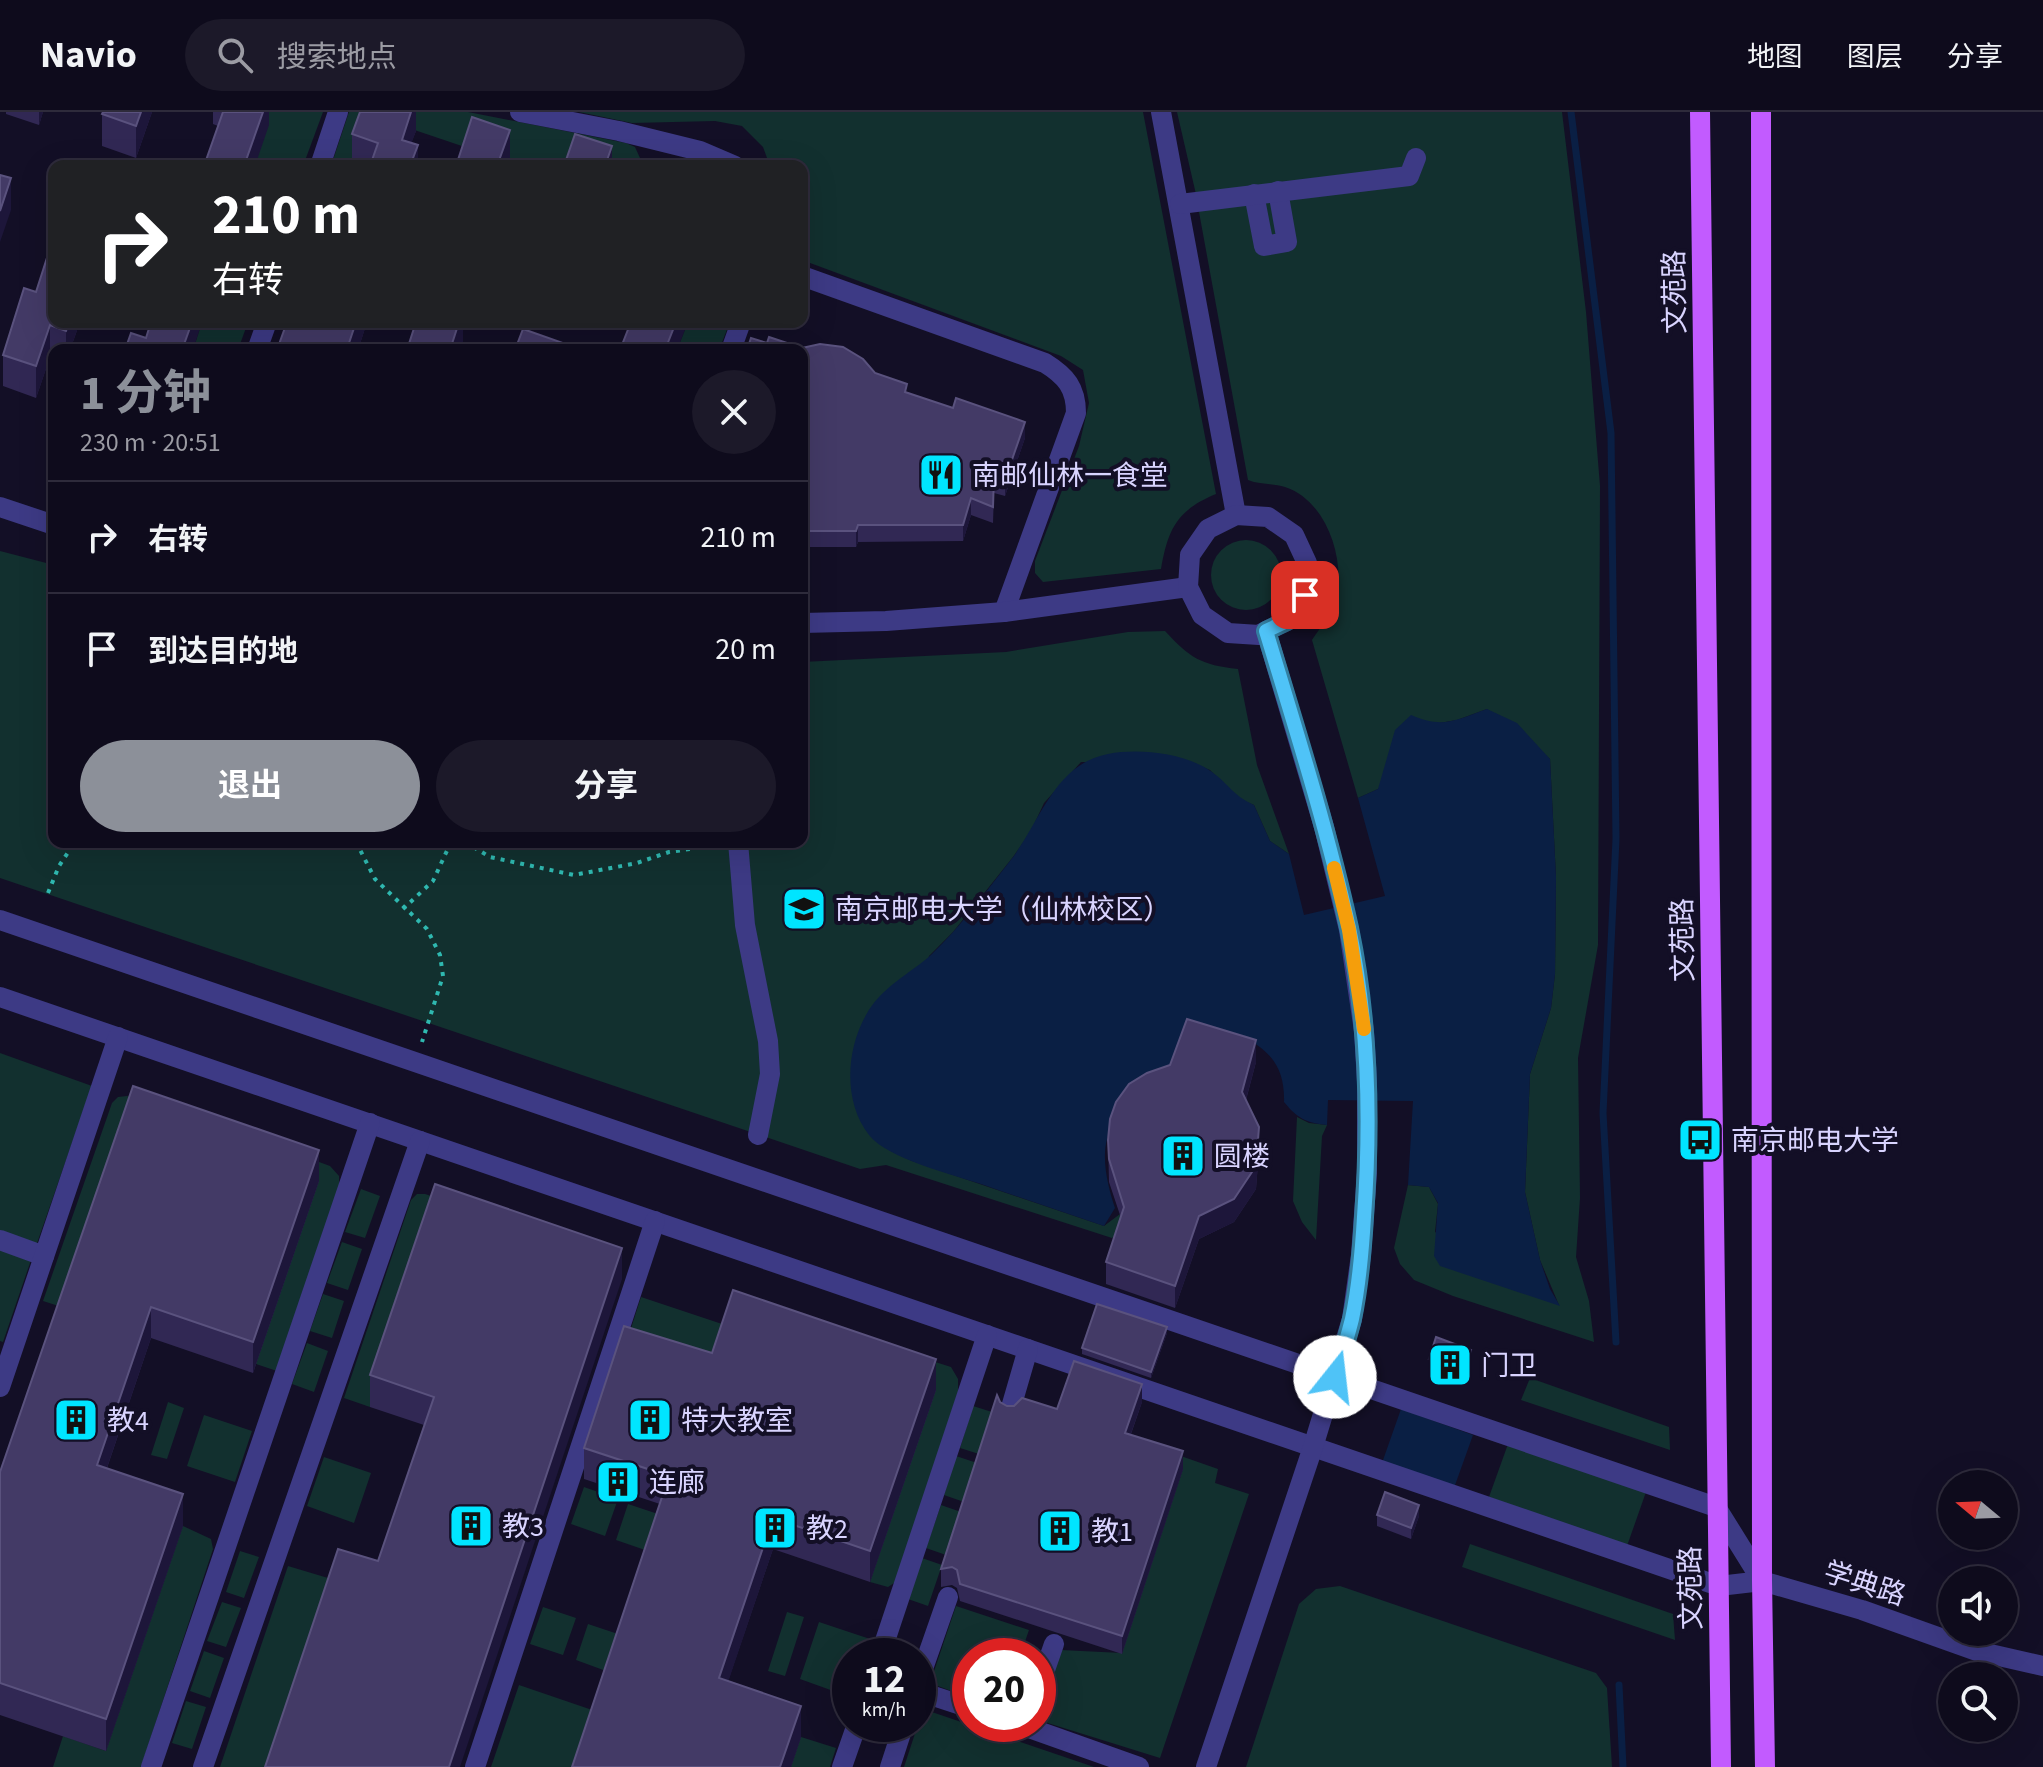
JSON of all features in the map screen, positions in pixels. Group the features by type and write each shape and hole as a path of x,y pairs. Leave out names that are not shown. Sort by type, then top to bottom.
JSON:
{"main road":[{"name":"文苑路","path":"1700,112 1721,1767"},
{"path":"1761,112 1762,1581 1765,1767"}],"street":[{"path":"322,160 338,112"},
{"path":"520,112 619,131 700,151 721,160"},
{"path":"1161,112 1236,515"},
{"path":"1180,204 1409,176 1416,158"},
{"path":"1254,194 1264,246 1287,242 1278,191"},
{"path":"808,278 1045,363 1065,376 1076,396 1076,413 1004,612"},
{"path":"0,507 48,523"},
{"path":"1236,515 1268,517 1294,535 1307,563 1305,595 1287,621 1259,635 1228,633 1202,615 1188,587 1190,555 1208,529 1236,515"},
{"path":"808,623 886,621 1004,612 1188,587"},
{"path":"1206,1767 1313,1447 1352,1319 1361,1255 1367,1173 1364,1031 1349,930 1324,827 1266,631"},
{"path":"739,848 745,925 768,1041 770,1074 758,1135"},
{"path":"0,920 1716,1507 1762,1581 1719,1586 0,997"},
{"path":"0,1387 6,1351 44,1256 118,1037"},
{"path":"151,1767 370,1123"},
{"path":"203,1767 420,1141"},
{"path":"475,1767 655,1221"},
{"path":"0,1240 44,1256"},
{"path":"886,1638 987,1335"},
{"path":"1010,1411 1028,1349"},
{"name":"学典路","path":"1762,1581 1862,1610 1977,1651 2043,1666"},
{"path":"934,1638 948,1597"},
{"path":"1056,1737 1139,1767"},
{"path":"842,1767 851,1742"},
{"path":"890,1767 898,1742"}],"path":[{"path":"48,893 59,866 71,848"},
{"path":"359,848 375,879 427,929 440,955 443,976 416,1062"},
{"path":"403,909 433,881 448,848"},
{"path":"475,848 490,857 574,875 697,848"}],"green space":[{"path":"255,112 323,112 305,160 255,160"},
{"path":"349,112 468,112 626,143 635,147 640,158 503,160 370,115 354,160 333,160"},
{"path":"579,112 1143,112 1216,494 1192,507 1176,522 1161,569 1043,582 1035,573 1035,561 1079,446 1089,403 1083,370 1061,356 808,262 808,160 768,160 763,147 742,126 715,121 632,123"},
{"path":"1177,112 1562,112 1586,312 1600,486 1598,945 1578,1058 1580,1198 1576,1257 1589,1301 1594,1342 1453,1296 1414,1280 1400,1264 1394,1248 1408,1185 1429,1187 1438,1204 1435,1232 1559,1305 1540,1260 1525,1192 1530,1074 1551,1008 1555,974 1556,877 1550,759 1487,709 1457,720 1433,724 1378,789 1358,798 1312,640 1335,603 1338,587 1336,552 1323,519 1300,494 1285,487 1248,480 1195,190"},
{"path":"200,328 246,328 240,344 195,344"},
{"path":"686,328 728,328 721,344 679,344"},
{"path":"1246,540 1271,550 1281,575 1271,600 1246,610 1221,600 1211,575 1221,550"},
{"path":"0,551 48,563 48,848 808,848 808,662 1006,652 1128,632 1165,631 1197,659 1238,669 1257,765 1289,854 1270,841 1254,805 1237,798 1210,770 1192,763 1081,762 1044,803 1031,831 1013,857 953,932 929,956 889,1150 912,1161 1104,1226 1120,1214 1124,1230 1112,1238 886,1165 860,1169 0,878"},
{"path":"0,1053 92,1086 36,1246 0,1233"},
{"path":"127,1096 171,1111 68,1309 43,1301 112,1103 118,1097"},
{"path":"1297,1117 1309,1123 1327,1125 1322,1136 1316,1240 1302,1222 1293,1201"},
{"path":"262,1141 330,1166 339,1176 339,1187 277,1371 256,1364"},
{"path":"361,1189 380,1196 365,1238 345,1232"},
{"path":"417,1194 475,1210 434,1216 370,1407 344,1398 411,1200"},
{"path":"342,1242 362,1249 348,1290 327,1283"},
{"path":"0,1249 31,1260 3,1342 0,1341"},
{"path":"323,1294 344,1301 332,1338 310,1331"},
{"path":"641,1297 725,1325 709,1372 626,1344"},
{"path":"307,1343 328,1351 314,1392 292,1384"},
{"path":"882,1345 951,1367 958,1379 958,1395 897,1581 888,1587 870,1582 935,1390"},
{"path":"1530,1378 1669,1427 1670,1450 1521,1400"},
{"path":"168,1402 184,1408 167,1459 151,1455"},
{"path":"973,1406 992,1412 979,1454 960,1448"},
{"path":"204,1415 252,1431 235,1482 187,1466"},
{"path":"1508,1444 1646,1492 1627,1546 1489,1497"},
{"path":"1178,1455 1218,1469 1215,1483 1249,1494 1160,1758 1056,1726 1056,1665 1061,1650 1122,1653 1183,1469"},
{"path":"956,1456 977,1463 964,1502 944,1495"},
{"path":"324,1457 371,1473 354,1523 307,1506"},
{"path":"584,1487 618,1499 605,1536 571,1524"},
{"path":"628,1504 658,1514 645,1550 616,1540"},
{"path":"941,1505 961,1512 946,1555 926,1548"},
{"path":"183,1526 211,1539 213,1549 141,1767 53,1767 63,1736 106,1751"},
{"path":"1470,1544 1673,1614 1675,1640 1462,1567"},
{"path":"240,1551 259,1557 244,1598 226,1592"},
{"path":"922,1558 942,1565 928,1606 908,1599"},
{"path":"288,1566 338,1581 275,1767 220,1767"},
{"path":"1340,1586 1596,1673 1607,1688 1612,1767 1246,1767 1299,1604 1316,1589"},
{"path":"222,1602 241,1608 226,1647 207,1641"},
{"path":"956,1606 1029,1630 1026,1638 952,1638 952,1691 936,1685 936,1665"},
{"path":"543,1607 576,1618 563,1655 530,1644"},
{"path":"787,1612 804,1617 785,1676 768,1671"},
{"path":"819,1622 867,1638 832,1638 832,1691 800,1679"},
{"path":"588,1624 618,1634 606,1671 576,1660"},
{"path":"204,1651 224,1658 210,1698 190,1691"},
{"path":"519,1685 601,1713 583,1767 491,1767"},
{"path":"186,1701 206,1707 192,1749 172,1743"},
{"path":"936,1713 952,1719 952,1742 1020,1742 1094,1767 904,1767 912,1742 936,1742"},
{"path":"801,1737 836,1748 830,1767 791,1767"}],"water":[{"path":"1487,709 1517,723 1550,759 1556,877 1555,974 1551,1008 1530,1074 1525,1192 1540,1260 1560,1306 1440,1266 1434,1256 1438,1203 1429,1187 1408,1185 1413,1101 1328,1100 1327,1125 1308,1121 1284,1102 1282,1081 1270,1056 1245,1038 1165,1086 1115,1123 1106,1142 1105,1165 1115,1208 1104,1226 906,1159 878,1144 869,1135 855,1107 850,1076 854,1044 866,1015 880,996 932,954 963,921 1021,846 1061,782 1074,770 1108,754 1134,752 1176,756 1212,772 1254,805 1270,841 1289,854 1304,915 1385,896 1358,798 1378,789 1395,730 1411,715 1441,722"},
{"path":"1401,1409 1473,1435 1454,1488 1382,1463"}],"building":[{"path":"103,112 141,112 136,126"},
{"path":"223,112 263,112 246,160 206,160"},
{"path":"360,112 411,112 402,140 418,145 412,160 372,160 378,143 352,134"},
{"path":"472,117 510,130 499,160 458,160"},
{"path":"575,134 612,146 607,160 566,160"},
{"path":"0,175 11,178 0,211"},
{"path":"48,255 49,328 36,366 3,355 24,288 36,292"},
{"path":"149,328 190,328 184,344 127,344 131,333 146,338"},
{"path":"285,328 354,328 349,344 279,344"},
{"path":"414,328 457,328 452,344 409,344"},
{"path":"629,328 674,328 667,344 622,344"},
{"path":"523,329 563,343 563,344 517,344"},
{"path":"769,337 790,344 749,344 751,338 767,343"},
{"path":"820,344 843,347 863,359 875,373 907,384 905,392 953,408 956,398 1025,422 1005,480 994,476 993,507 971,498 963,525 858,525 856,531 808,531 808,347"},
{"name":"圆楼","path":"1187,1019 1256,1040 1242,1092 1259,1127 1256,1166 1234,1199 1199,1216 1175,1286 1106,1262 1124,1207 1109,1159 1108,1140 1116,1102 1129,1084 1147,1073 1170,1065"},
{"name":"教4","path":"133,1086 319,1150 253,1342 151,1307 97,1465 183,1494 106,1719 0,1683 0,1472"},
{"name":"教3","path":"435,1184 622,1248 449,1767 265,1767 338,1549 378,1561 434,1397 370,1375"},
{"name":"教2","path":"733,1290 936,1359 870,1551 773,1518 719,1678 801,1706 780,1767 572,1767 669,1476 584,1448 624,1326 712,1353"},
{"path":"1097,1304 1167,1327 1151,1372 1082,1348"},
{"path":"1436,1337 1471,1350 1465,1371 1429,1359"},
{"name":"教1","path":"1074,1361 1142,1384 1125,1433 1183,1451 1122,1636 960,1584 957,1570 952,1567 941,1569 997,1395 1000,1402 1007,1406 1014,1406 1022,1398 1057,1409"},
{"path":"1385,1492 1419,1505 1411,1528 1377,1515"}],"waterway":[{"path":"1571,112 1611,433 1616,839 1603,1113 1616,1342"},
{"path":"1619,1685 1623,1767"}],"slow traffic":[{"path":"1334,868 1349,930 1364,1029"}],"place":[{"name":"南邮仙林一食堂","path":"941,475"},
{"name":"南京邮电大学（仙林校区）","path":"804,909"},
{"name":"南京邮电大学","path":"1700,1140"},
{"name":"圆楼","path":"1183,1156"},
{"name":"门卫","path":"1450,1365"},
{"name":"教4","path":"76,1420"},
{"name":"特大教室","path":"650,1420"},
{"name":"连廊","path":"618,1482"},
{"name":"教3","path":"471,1526"},
{"name":"教2","path":"775,1528"},
{"name":"教1","path":"1060,1531"}],"route":[{"path":"1305,595 1287,621 1266,631 1324,827 1349,930 1364,1031 1367,1082 1367,1173 1361,1255 1352,1319 1335,1377"}]}
